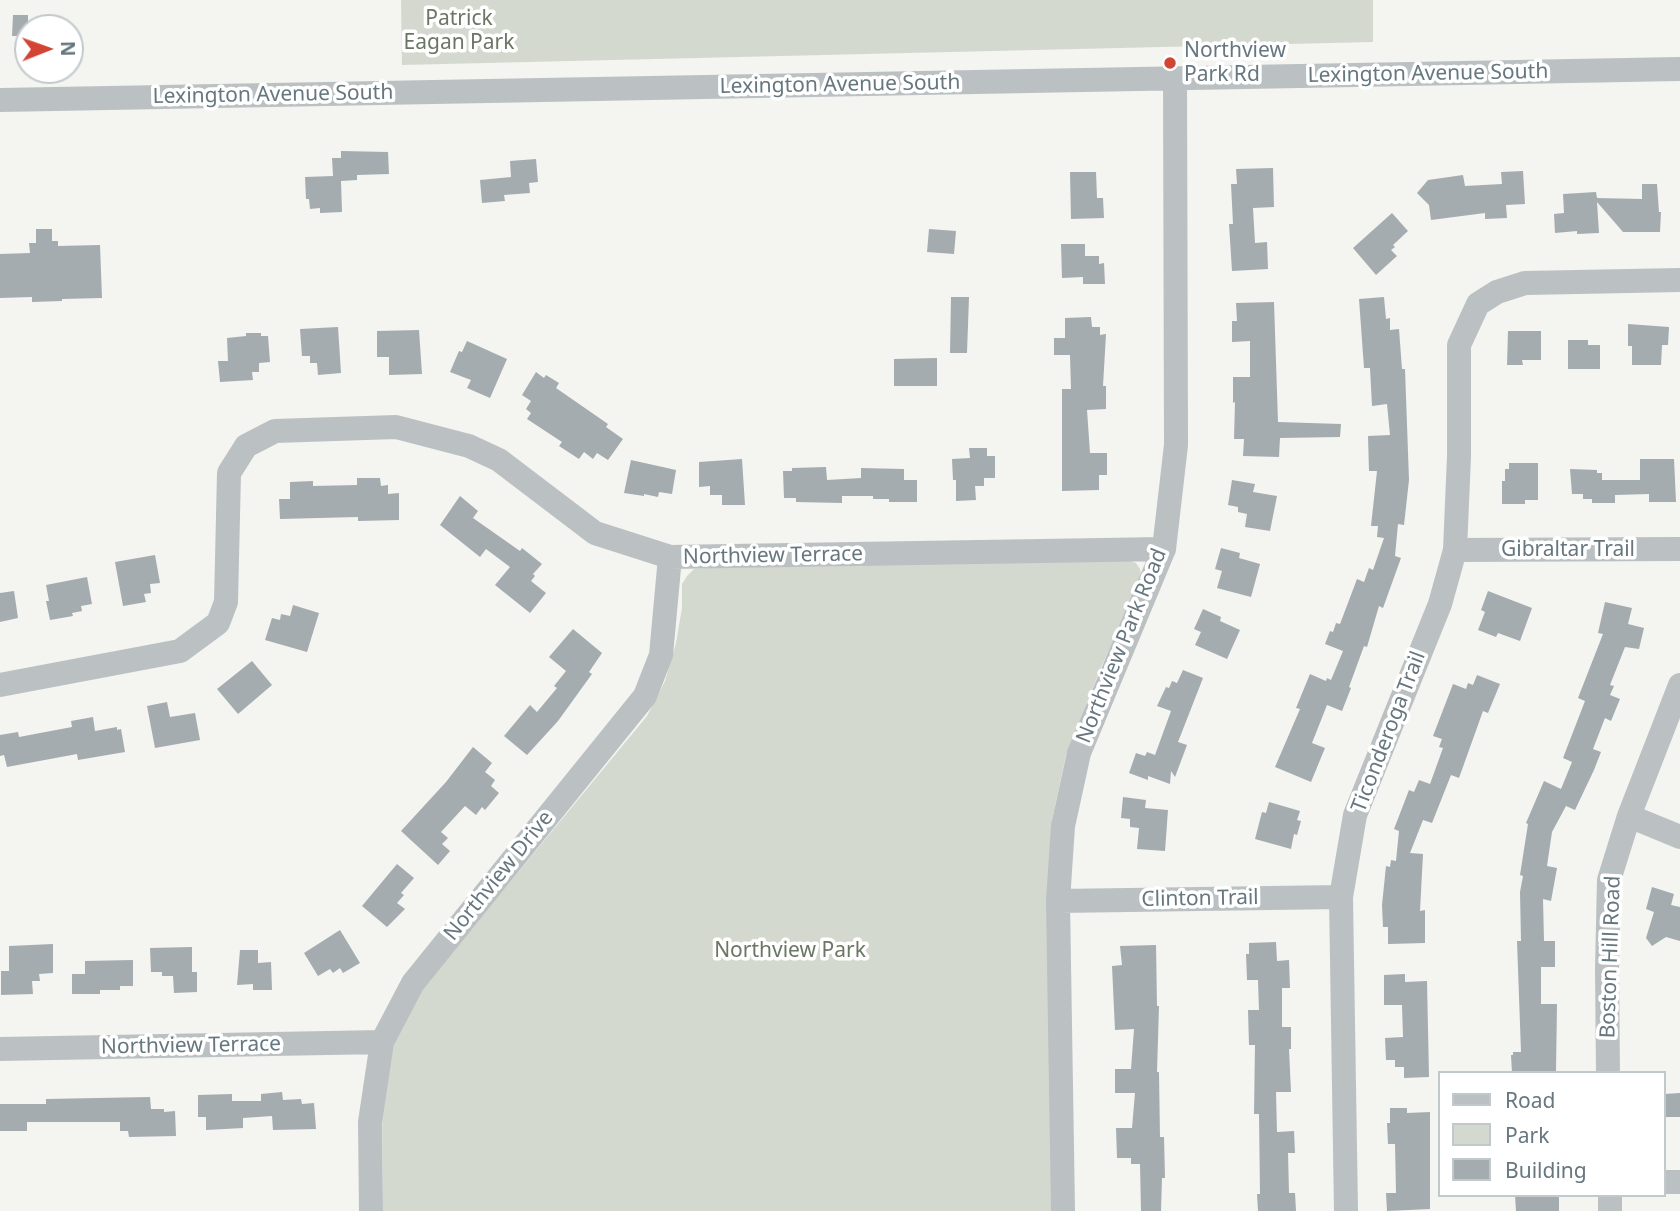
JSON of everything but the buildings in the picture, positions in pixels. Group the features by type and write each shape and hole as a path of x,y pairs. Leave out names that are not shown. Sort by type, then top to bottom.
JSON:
{"street":[{"name":"Lexington Avenue South","path":"0,100 1680,69"},
{"name":"Northview Park Road","path":"1063,1211 1058,901 1063,826 1079,753 1164,549 1176,445 1175,79"},
{"name":"Ticonderoga Trail","path":"1346,1211 1342,897 1355,815 1440,604 1455,550 1459,456 1459,345 1478,304 1497,292 1525,283 1680,280"},
{"name":"Northview Terrace","path":"0,685 180,651 218,623 226,602 229,473 246,446 275,431 396,427 469,446 499,460 595,533 670,557 1164,549"},
{"name":"Gibraltar Trail","path":"1455,550 1680,549"},
{"name":"Northview Drive","path":"371,1211 370,1122 382,1042 413,983 645,696 661,655 670,557"},
{"name":"Boston Hill Road","path":"1608,1071 1609,880 1629,816 1680,685"},
{"path":"1629,816 1680,837"},
{"name":"Clinton Trail","path":"1058,901 1342,897"},
{"name":"Northview Terrace","path":"0,1049 382,1042"}],"green space":[{"name":"Patrick Eagan Park","path":"401,0 1373,0 1373,42 402,65"},
{"name":"Northview Park","path":"1128,560 1136,563 1142,578 1102,665 1066,755 1052,820 1049,921 1053,1211 383,1211 382,1096 386,1065 400,1025 416,996 647,716 665,681 676,643 682,608 682,584 694,569"}],"place":[{"name":"Northview Park Rd","path":"1170,63"}]}
